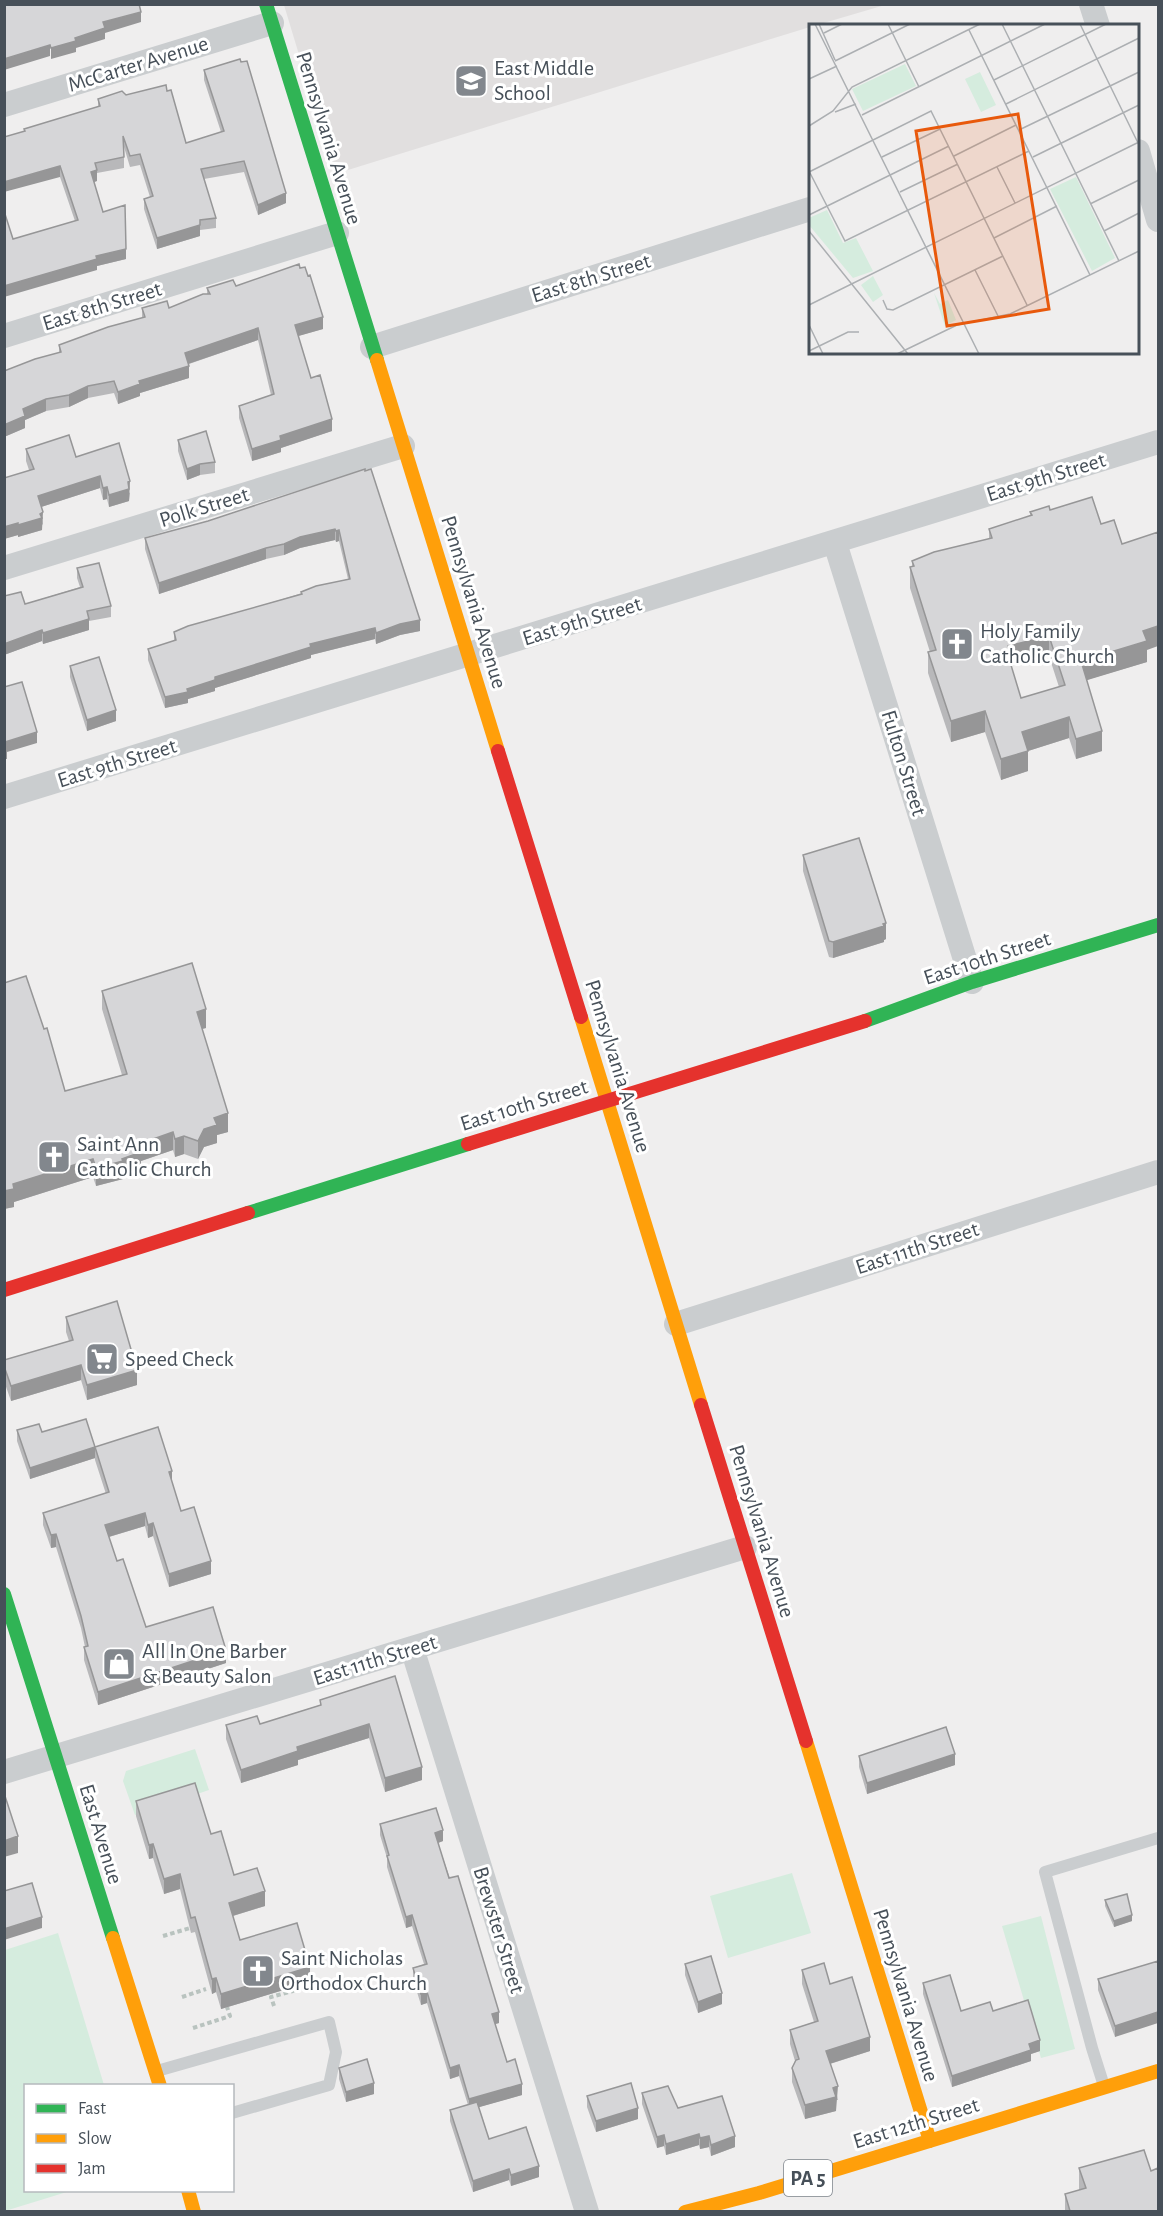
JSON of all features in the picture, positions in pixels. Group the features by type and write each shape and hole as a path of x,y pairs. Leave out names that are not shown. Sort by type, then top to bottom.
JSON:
{"street":[{"path":"1091,4 1097,24"},
{"name":"McCarter Avenue","path":"4,105 269,14"},
{"name":"Pennsylvania Avenue","path":"269,14 930,2141"},
{"path":"1139,155 1153,178 1158,220"},
{"name":"East 8th Street","path":"372,348 809,209"},
{"name":"East 8th Street","path":"4,336 337,233"},
{"name":"East 9th Street","path":"4,797 1158,442"},
{"name":"Polk Street","path":"4,568 403,446"},
{"name":"Fulton Street","path":"835,543 972,982"},
{"name":"East 10th Street","path":"4,1290 854,1025 972,982 1158,925"},
{"name":"East 11th Street","path":"676,1324 1158,1172"},
{"name":"East 11th Street","path":"4,1772 745,1548"},
{"name":"East Avenue","path":"4,1594 160,2084"},
{"name":"Brewster Street","path":"412,1648 586,2211"},
{"name":"East 12th Street","path":"686,2211 759,2193 1158,2071"},
{"path":"189,2192 194,2211"}],"lane":[{"path":"1104,2088 1045,1872 1158,1838"},
{"path":"155,2071 329,2022 336,2052 329,2085 234,2112"}],"path":[{"path":"163,1936 190,1928"},
{"path":"274,2006 271,1997 293,1991 292,1987"},
{"path":"182,1997 206,1989"},
{"path":"193,2028 230,2016 227,2007"}],"shaded area":[{"name":"East Middle School","path":"284,5 885,5 820,24 809,24 809,27 335,174"}],"green space":[{"path":"195,1749 209,1790 135,1815 123,1781 126,1771"},
{"path":"792,1873 811,1933 728,1958 710,1896"},
{"path":"1041,1916 1075,2049 1041,2058 1002,1926"},
{"path":"58,1933 104,2084 24,2084 24,2192 67,2192 5,2211 5,1950"}],"building":[{"path":"4,4 139,4 141,12 103,22 105,28 75,38 76,41 51,48 50,45 4,59"},
{"path":"240,59 241,62 247,61 286,193 258,205 244,161 201,169 216,218 200,220 200,225 157,238 144,199 153,196 140,154 130,156 123,136 124,157 95,163 97,170 91,172 103,212 125,205 126,249 96,256 97,259 4,286 4,211 13,239 78,220 60,166 4,182 4,137 100,106 98,99 122,91 126,95 166,85 167,91 171,90 186,143 224,131 204,70"},
{"path":"299,264 300,268 305,267 308,276 310,275 323,317 295,325 311,378 320,375 332,419 280,436 281,440 252,449 239,406 274,394 258,328 185,353 189,366 139,381 140,384 118,392 114,381 88,386 69,395 46,399 23,409 25,416 4,425 4,371 61,352 59,345 108,327 145,317 142,308 167,301 169,308 203,294 210,294 207,288 233,280 236,286"},
{"path":"206,431 215,462 187,469 178,440"},
{"path":"69,435 76,457 119,443 130,481 128,482 129,489 109,495 107,487 103,488 100,476 38,496 43,512 40,514 42,518 4,527 4,478 34,469 26,449"},
{"path":"365,469 365,471 371,469 420,620 400,624 376,633 375,628 310,644 311,647 215,677 215,680 187,689 188,692 165,697 148,649 176,640 174,632 302,594 301,592 316,586 350,579 339,530 335,529 300,537 159,583 145,538 208,521"},
{"path":"1092,497 1101,524 1114,520 1122,544 1158,532 1158,626 1143,631 1147,641 1081,661 1102,731 1076,739 1069,717 1022,732 1028,751 1001,759 985,711 951,721 928,652 936,650 910,567 914,566 912,561 934,552 992,538 989,529 1032,515 1030,512 1049,506 1050,510","holes":["1049,636 1065,685 1021,698 1007,652 1009,651 1008,646"]},
{"path":"99,563 111,606 87,611 89,619 43,633 42,630 4,644 4,596 21,592 25,604 83,587 77,568"},
{"path":"99,657 116,710 87,720 70,666"},
{"path":"22,682 37,732 5,742 7,748 4,748 4,687"},
{"path":"859,838 886,923 883,924 884,926 833,942 829,941 803,855"},
{"path":"192,963 206,1009 197,1012 228,1113 214,1118 217,1125 204,1129 198,1141 184,1136 175,1139 173,1132 139,1144 141,1152 122,1159 123,1161 96,1168 93,1159 13,1184 14,1189 4,1191 4,983 26,976 44,1029 47,1028 65,1091 127,1074 102,991"},
{"path":"117,1301 137,1370 87,1385 81,1365 11,1386 4,1360 73,1340 66,1317"},
{"path":"86,1419 95,1447 30,1468 17,1430 39,1424 42,1432"},
{"path":"158,1427 172,1471 169,1472 181,1511 194,1507 211,1561 169,1574 153,1523 148,1525 145,1513 105,1525 117,1561 123,1559 146,1627 213,1607 226,1650 98,1692 84,1647 88,1646 81,1616 56,1534 51,1535 43,1513 109,1492 95,1447"},
{"path":"395,1676 422,1767 385,1778 369,1724 297,1747 298,1751 241,1770 226,1725 257,1716 260,1724 321,1705 320,1700"},
{"path":"946,1727 955,1754 867,1783 859,1756"},
{"path":"195,1783 211,1834 221,1831 234,1875 257,1868 265,1891 229,1903 240,1940 297,1923 310,1967 221,1994 216,1978 212,1979 195,1917 191,1918 180,1874 164,1879 153,1844 149,1845 136,1801"},
{"path":"4,1793 18,1836 4,1841"},
{"path":"436,1808 443,1830 435,1833 449,1878 458,1876 499,2012 492,2014 507,2062 515,2059 522,2084 469,2099 459,2065 450,2068 427,1992 421,1994 413,1968 427,1964 412,1915 406,1917 387,1856 389,1855 380,1824"},
{"path":"32,1883 42,1917 4,1929 4,1891"},
{"path":"1127,1894 1132,1915 1114,1921 1105,1900"},
{"path":"711,1956 722,1993 698,2002 685,1964"},
{"path":"1158,1961 1158,2012 1115,2026 1098,1979"},
{"path":"824,1963 830,1984 852,1977 870,2037 826,2051 838,2086 833,2088 836,2097 805,2105 792,2068 799,2059 790,2030 818,2021 802,1970"},
{"path":"950,1975 961,2011 990,2002 993,2011 1028,2000 1040,2040 1029,2044 1031,2050 952,2076 923,1983"},
{"path":"367,2059 374,2083 346,2092 339,2068"},
{"path":"631,2083 638,2108 596,2121 587,2096"},
{"path":"668,2086 678,2108 722,2096 735,2136 711,2145 709,2136 700,2138 699,2134 666,2144 664,2135 657,2137 642,2093"},
{"path":"477,2102 489,2139 526,2127 539,2166 511,2175 509,2169 473,2181 450,2110"},
{"path":"1144,2150 1151,2171 1158,2168 1158,2211 1070,2211 1065,2194 1086,2188 1079,2168"}],"traffic: fast":[{"path":"266,4 377,360"},
{"path":"865,1021 972,982 1158,925"},
{"path":"248,1213 468,1144"},
{"path":"4,1594 113,1938"}],"traffic: slow":[{"path":"377,360 498,751"},
{"path":"581,1017 701,1405"},
{"path":"806,1741 930,2141"},
{"path":"113,1938 159,2084"},
{"path":"685,2212 759,2193 1158,2071"},
{"path":"189,2192 194,2212"}],"traffic: jam":[{"path":"498,751 581,1017"},
{"path":"468,1144 865,1021"},
{"path":"4,1290 248,1213"},
{"path":"701,1405 806,1741"}],"place":[{"name":"East Middle School","path":"471,81"},
{"name":"Holy Family Catholic Church","path":"957,644"},
{"name":"Saint Ann Catholic Church","path":"54,1157"},
{"name":"Speed Check","path":"102,1359"},
{"name":"All In One Barber & Beauty Salon","path":"119,1664"},
{"name":"Saint Nicholas Orthodox Church","path":"258,1971"}]}
